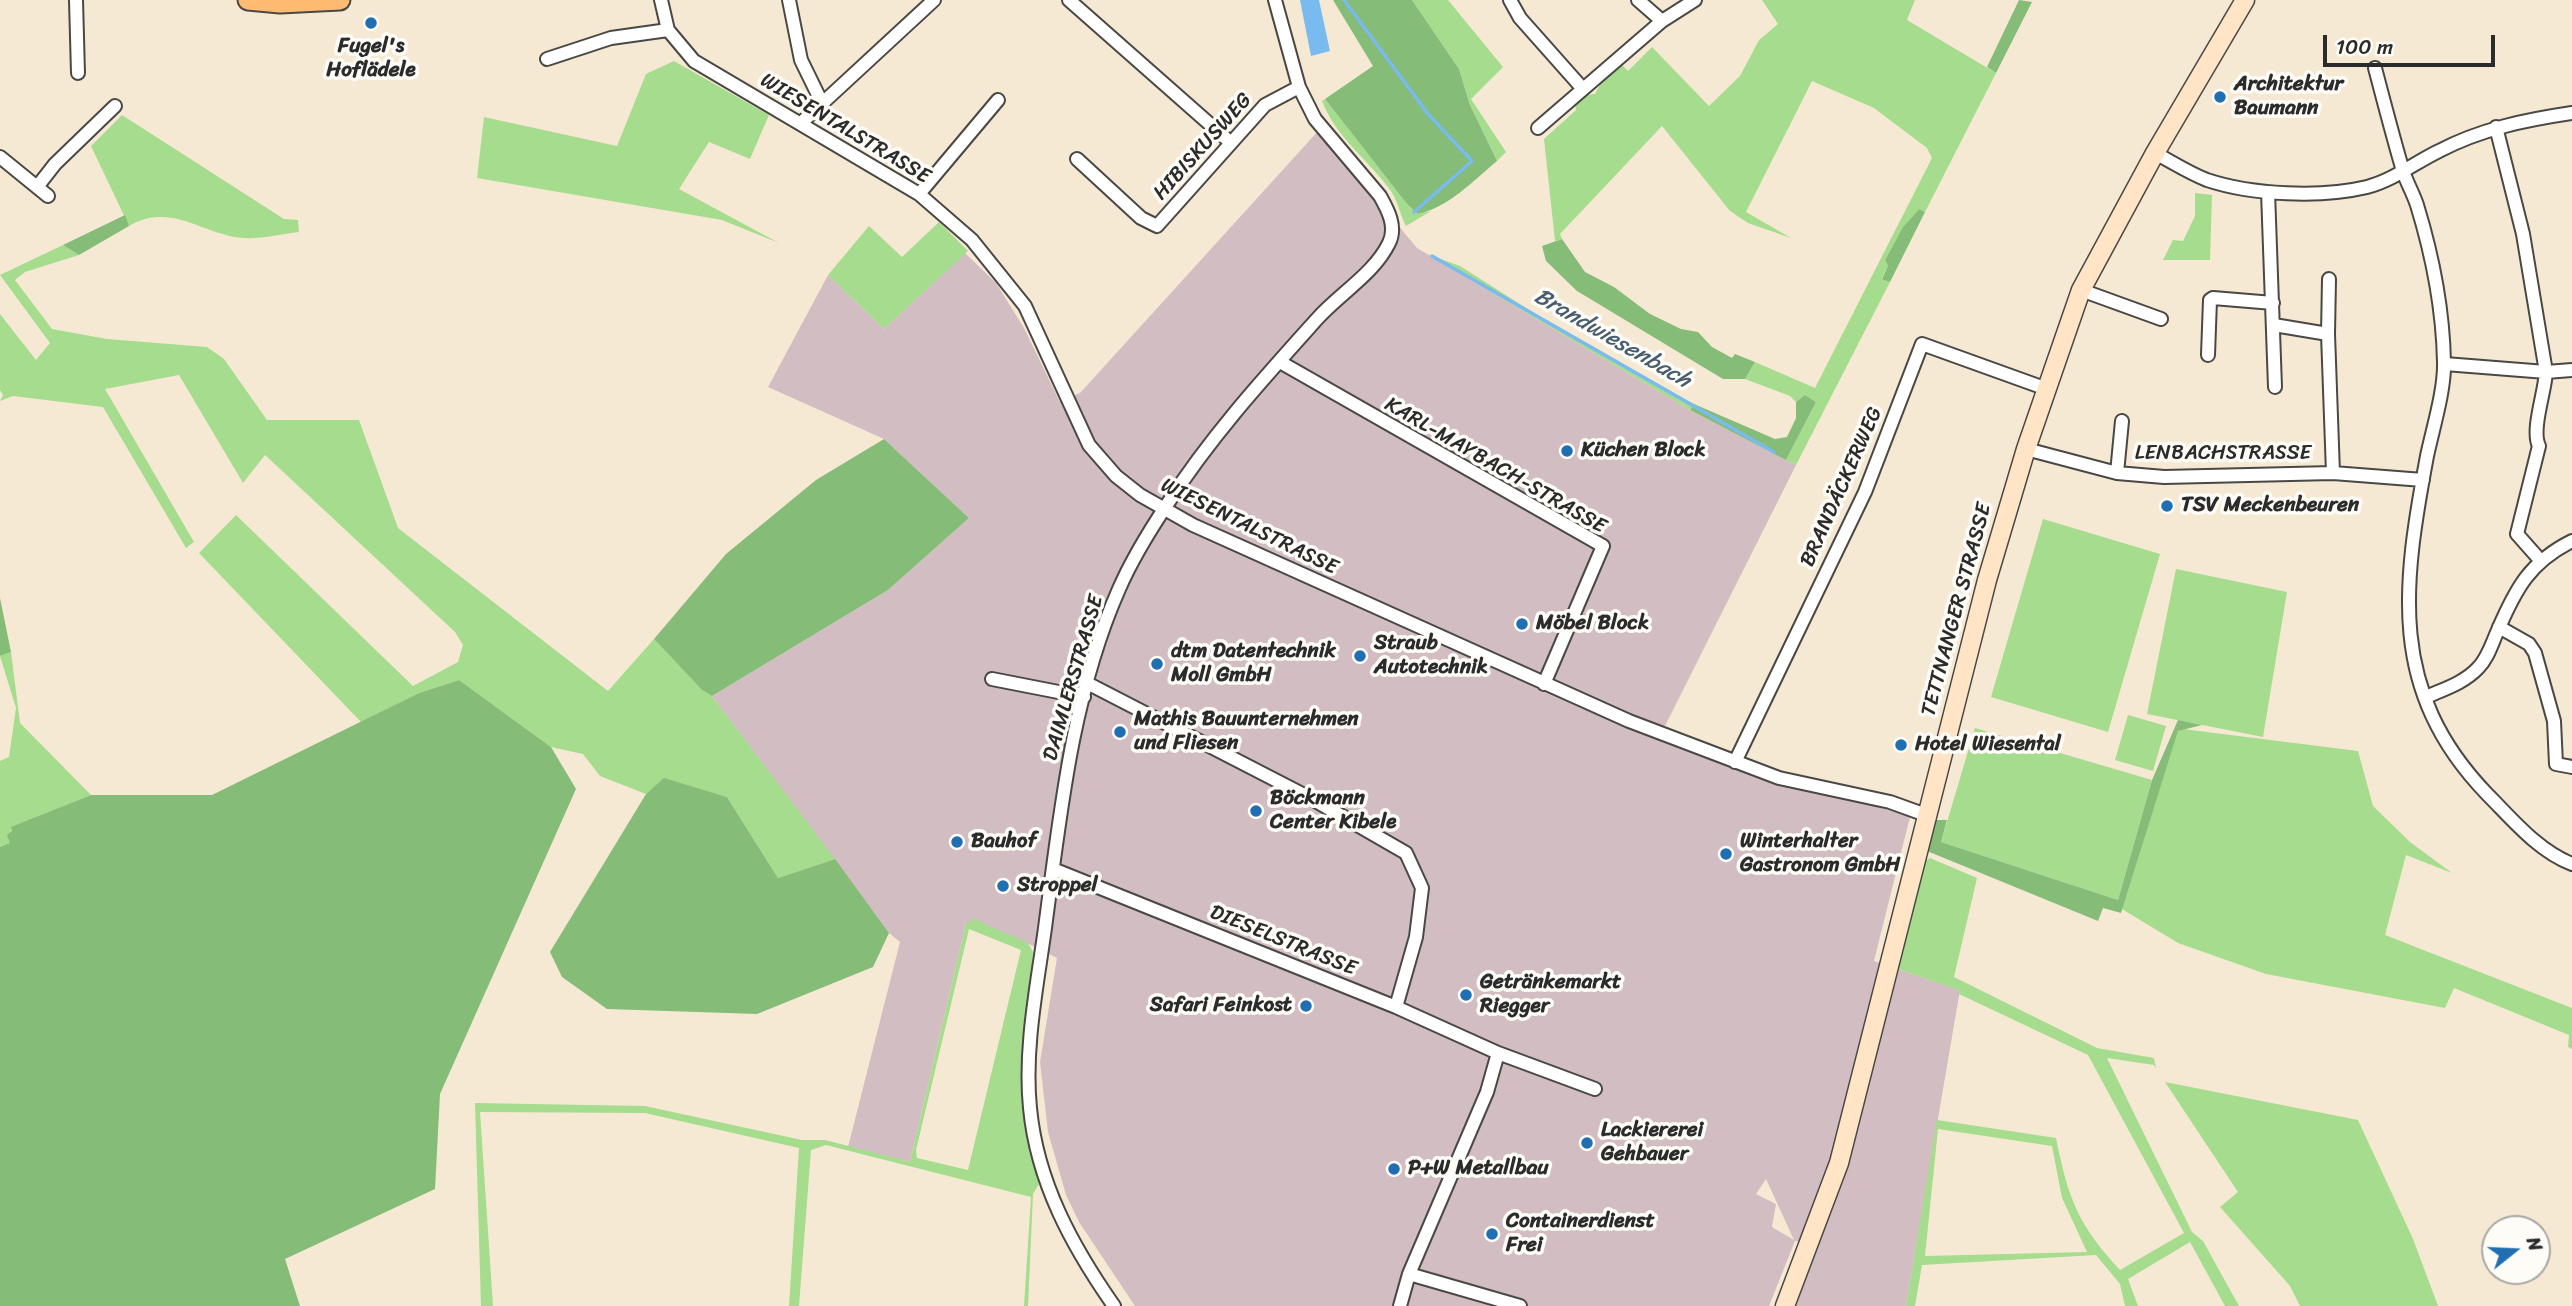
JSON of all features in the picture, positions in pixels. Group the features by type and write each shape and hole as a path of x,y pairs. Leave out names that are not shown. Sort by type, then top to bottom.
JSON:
{"main road":[{"path":"248,0 280,3 340,0"},
{"name":"TETTNANGER STRASSE","path":"1785,1306 1839,1163 1987,580 2026,449 2081,290 2155,153 2245,0"}],"street":[{"path":"76,0 78,74"},
{"name":"WIESENTALSTRASSE","path":"661,0 668,30 694,61 919,194 972,240 1025,306 1089,444 1116,476 1164,509 1203,530 1544,684 1735,762 1779,778 1889,802 1926,816"},
{"path":"789,0 801,60 822,103"},
{"path":"801,123 934,0"},
{"path":"1069,0 1230,142"},
{"name":"DAIMLERSTRASSE","path":"1114,1306 1084,1263 1051,1194 1030,1108 1031,1044 1064,782 1087,683 1119,590 1164,509 1234,412 1388,246 1392,229 1388,209 1380,196 1315,119 1299,87 1275,0"},
{"path":"1510,0 1520,18 1583,89"},
{"path":"1637,0 1662,21"},
{"path":"1538,128 1662,21 1695,0"},
{"path":"547,59 611,38 668,30"},
{"path":"2375,68 2404,173 2417,205 2434,280 2445,364 2412,540 2408,626 2413,663 2443,736 2472,778 2519,827 2553,855 2572,864"},
{"name":"HIBISKUSWEG","path":"1076,159 1141,218 1157,226 1265,105 1299,87"},
{"path":"919,194 998,100"},
{"path":"37,187 55,164 115,106"},
{"path":"2155,153 2205,179 2268,192 2367,187 2404,173 2438,151 2496,127 2572,113"},
{"path":"2496,127 2523,234 2546,372 2545,393 2535,437 2539,446 2517,534 2540,559"},
{"path":"0,157 48,195"},
{"path":"2268,192 2275,387"},
{"path":"2329,279 2328,334 2333,473"},
{"path":"2081,290 2161,319"},
{"path":"2208,355 2210,300 2213,298 2273,303"},
{"path":"2274,325 2328,334"},
{"name":"BRANDÄCKERWEG","path":"1735,762 1865,492 1922,344 2047,389"},
{"name":"KARL-MAYBACH-STRASSE","path":"1280,362 1604,546 1544,684"},
{"path":"2445,364 2546,372 2572,370"},
{"path":"2117,472 2122,421"},
{"name":"LENBACHSTRASSE","path":"2026,449 2117,472 2164,477 2333,473 2423,480"},
{"path":"2426,697 2457,684 2477,669 2515,590 2540,559 2572,541"},
{"path":"2499,627 2529,644 2535,653 2554,721 2556,765 2572,766"},
{"path":"992,679 1084,697"},
{"path":"1087,683 1314,800 1406,853 1422,888 1416,937 1396,1007"},
{"name":"DIESELSTRASSE","path":"1053,869 1396,1007 1497,1053 1595,1090"},
{"path":"1401,1306 1409,1274 1486,1092 1497,1053"},
{"path":"1409,1274 1520,1306"}],"shaded area":[{"path":"1319,130 1417,248 1690,410 1796,465 1659,738 1910,817 1874,961 1960,990 1906,1306 1791,1306 1816,1243 1795,1241 1769,1306 1135,1306 1079,1222 1066,1195 1048,1132 1040,1062 1057,958 1029,944 966,924 910,1162 848,1147 900,942 889,933 712,696 888,590 969,518 884,439 768,387 828,275 884,329 965,253 996,283 1024,328 1060,402 1080,393","holes":["1766,1179 1794,1240 1772,1227 1776,1204 1756,1194"]}],"green space":[{"path":"1333,0 1412,0 1459,69 1470,105 1497,161 1440,206 1418,214 1407,204 1325,99 1373,66"},
{"path":"1412,0 1448,0 1503,67 1471,99 1506,152 1497,161 1470,105 1459,69"},
{"path":"1762,0 1915,0 1907,20 1996,73 1925,212 1919,209 1903,227 1885,260 1888,266 1882,278 1890,282 1796,465 1786,460 1816,402 1805,395 1796,402 1790,396 1745,379 1755,362 1815,388 1932,158 1927,148 1874,108 1812,81 1746,212 1791,238 1748,223 1730,211 1662,126 1560,234 1562,239 1555,241 1544,139 1576,110 1575,104 1584,95 1595,94 1603,79 1621,64 1628,71 1652,47 1709,106 1740,76 1759,40 1778,24"},
{"path":"2019,0 2032,2 1996,73 1987,67"},
{"path":"674,61 769,115 750,159 709,142 679,189 779,243 722,220 477,178 484,117 617,146 646,74"},
{"path":"1325,99 1407,204 1418,214 1431,211 1406,226 1391,192 1335,125 1322,101"},
{"path":"122,115 284,219 298,220 299,232 244,238 215,232 174,218 159,217 145,219 129,226 91,146"},
{"path":"2195,193 2212,195 2210,260 2163,260 2173,240 2183,241 2195,216"},
{"path":"1919,209 1925,212 1890,282 1882,279 1888,266 1885,260 1903,227"},
{"path":"125,215 129,226 79,255 63,245"},
{"path":"939,222 968,251 884,329 828,275 869,226 902,257"},
{"path":"1562,239 1585,272 1614,287 1650,314 1681,329 1698,332 1712,347 1732,358 1735,354 1755,362 1745,379 1723,379 1577,291 1546,261 1542,246"},
{"path":"63,245 79,255 25,272 15,280 52,329 107,339 207,347 224,359 267,420 359,420 398,528 608,691 654,639 702,690 712,696 835,859 778,878 727,797 664,779 646,794 600,776 583,754 551,747 459,680 419,693 361,722 199,553 236,515 413,686 458,662 463,645 455,632 265,455 243,483 179,375 105,389 194,542 186,548 103,407 13,396 0,401 3,395 0,390 0,314 36,360 50,343 0,275"},
{"path":"1427,254 1460,266 1567,334 1694,404 1690,410"},
{"path":"1805,395 1816,402 1786,460 1690,410 1694,404 1775,439 1787,437 1796,418 1796,402"},
{"path":"884,439 969,518 888,590 712,696 702,690 654,639 726,554 816,480"},
{"path":"2043,519 2160,554 2108,732 1991,697"},
{"path":"2176,569 2287,592 2263,737 2147,714"},
{"path":"0,598 11,652 0,656"},
{"path":"11,652 20,723 91,795 12,827 10,843 0,847 0,761 9,757 16,708 0,656"},
{"path":"459,680 551,747 576,789 440,1094 435,1189 285,1259 300,1306 0,1306 0,847 10,843 7,835 12,831 11,827 91,795 212,795 419,693"},
{"path":"2128,715 2166,726 2153,771 2115,760"},
{"path":"2178,720 2202,725 2178,731 2121,913 2103,908 2098,921 1927,851 1936,820 1947,820 1941,842 2118,900 2152,780"},
{"path":"1975,728 2152,780 2118,900 1941,842"},
{"path":"2178,730 2358,751 2373,806 2410,842 2452,873 2406,855 2385,935 2572,1008 2572,1049 2568,1047 2569,1035 2454,988 2445,1008 2266,974 2178,943 2122,909"},
{"path":"664,778 727,797 778,878 835,859 889,933 873,967 757,1014 607,1009 562,977 550,952 646,794"},
{"path":"1930,858 1977,878 1954,977 2097,1048 2154,1058 2156,1069 2154,1065 2107,1058 2192,1232 2203,1241 2239,1306 2225,1306 2190,1242 2128,1279 2138,1306 2125,1306 2120,1284 2096,1255 1922,1265 1915,1306 1906,1306 1937,1120 2056,1138 2065,1178 2077,1210 2094,1239 2120,1270 2184,1233 2088,1055 1959,994 1959,990 1895,968 1925,861","holes":["1938,1129 2052,1146 2062,1198 2087,1252 1925,1256"]},
{"path":"974,919 1028,943 1033,952 1023,1105 1039,1184 1033,1194 1028,1306 1024,1306 1031,1197 826,1145 811,1150 799,1306 789,1306 799,1148 645,1113 480,1112 493,1306 481,1306 475,1103 645,1106 802,1140 825,1140 910,1162 966,924","holes":["969,929 1021,950 968,1170 917,1158 916,1150"]},
{"path":"2165,1082 2358,1120 2413,1239 2438,1306 2300,1306 2290,1286 2220,1207 2238,1192"}],"water":[{"path":"1300,0 1319,0 1330,51 1311,56"}],"waterway":[{"name":"Brandwiesenbach","path":"1344,0 1428,114 1472,161 1414,212"},
{"name":"Brandwiesenbach","path":"1432,256 1774,452"}],"place":[{"name":"Fugel's Hoflädele","path":"371,23"},
{"name":"Architektur Baumann","path":"2220,97"},
{"name":"Küchen Block","path":"1567,451"},
{"name":"TSV Meckenbeuren","path":"2167,506"},
{"name":"Möbel Block","path":"1522,624"},
{"name":"Straub Autotechnik","path":"1360,656"},
{"name":"dtm Datentechnik Moll GmbH","path":"1157,664"},
{"name":"Mathis Bauunternehmen und Fliesen","path":"1120,732"},
{"name":"Hotel Wiesental","path":"1901,745"},
{"name":"Böckmann Center Kibele","path":"1256,811"},
{"name":"Bauhof","path":"957,842"},
{"name":"Winterhalter Gastronom GmbH","path":"1726,854"},
{"name":"Stroppel","path":"1003,886"},
{"name":"Getränkemarkt Riegger","path":"1466,995"},
{"name":"Safari Feinkost","path":"1306,1006"},
{"name":"Lackiererei Gehbauer","path":"1587,1143"},
{"name":"P+W Metallbau","path":"1394,1169"},
{"name":"Containerdienst Frei","path":"1492,1234"}]}
